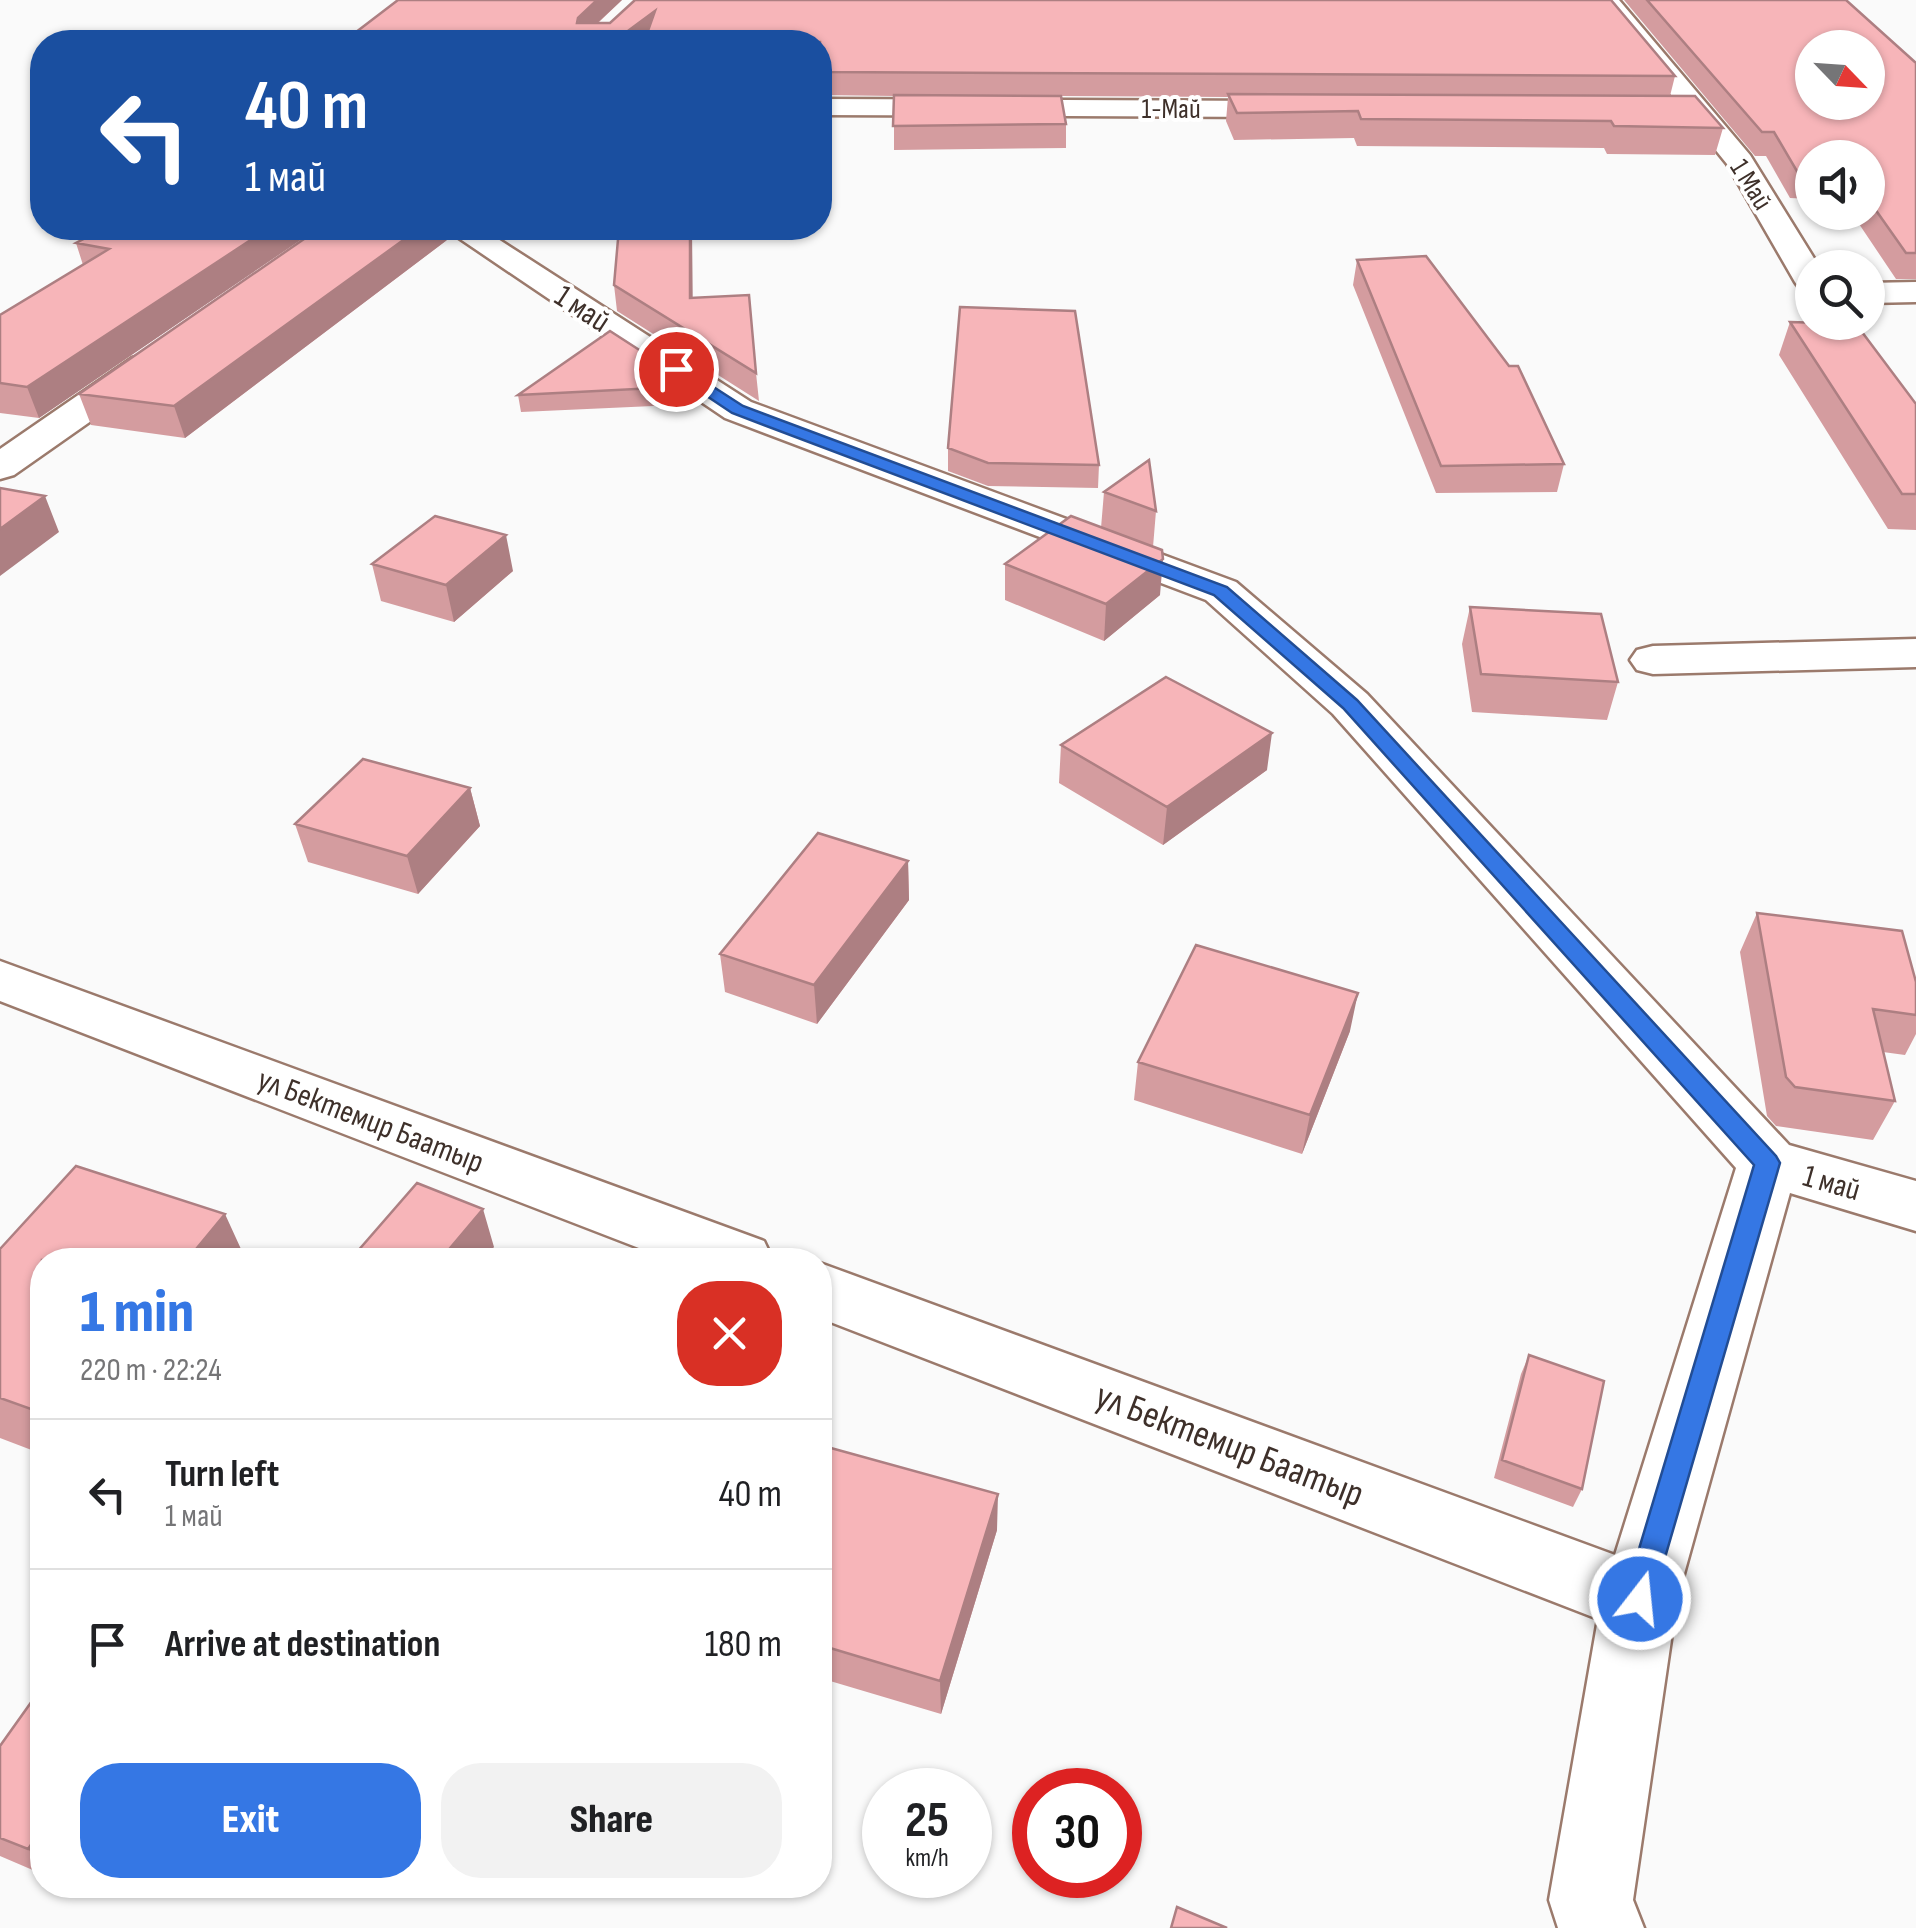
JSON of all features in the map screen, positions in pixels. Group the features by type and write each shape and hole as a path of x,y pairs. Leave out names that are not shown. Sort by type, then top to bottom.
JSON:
{"street":[{"name":"1 Май","path":"1606,0 1740,161 1795,253"},
{"name":"1-Май","path":"832,106 1329,109"},
{"path":"1662,111 1702,111"},
{"name":"1 май","path":"478,240 738,410 1220,591 1350,704 1768,1163 1916,1206"},
{"path":"1885,293 1916,292"},
{"path":"0,467 180,342"},
{"path":"1653,660 1916,654"},
{"name":"ул Бектемир Баатыр","path":"0,980 709,1248"},
{"path":"1601,1928 1591,1900 1640,1599 1768,1163"},
{"name":"ул Бектемир Баатыр","path":"832,1295 1640,1599"}],"building":[{"path":"398,0 597,0 577,23 610,23 635,0 1611,0 1675,76 832,72 832,30 648,30 655,11 629,30 359,30"},
{"path":"1647,0 1846,0 1879,30 1795,30 1795,120 1885,120 1885,35 1916,63 1916,253 1906,253 1885,223 1885,140 1795,140 1795,168 1774,132 1762,132"},
{"path":"1228,94 1695,96 1723,128 1614,126 1611,121 1361,119 1358,111 1237,113"},
{"path":"894,95 1061,96 1066,124 893,126"},
{"path":"251,240 27,387 0,383 0,315 109,249 76,243"},
{"path":"303,240 403,240 174,406 79,394"},
{"path":"618,240 690,240 690,298 749,295 756,373 614,285"},
{"path":"1426,256 1509,366 1518,366 1564,464 1441,466 1357,260"},
{"path":"960,307 1075,311 1099,465 988,463 948,448"},
{"path":"610,331 695,386 518,395"},
{"path":"1802,340 1868,340 1916,404 1916,494 1902,494"},
{"path":"1149,460 1156,511 1104,492"},
{"path":"0,488 45,496 0,529"},
{"path":"435,516 506,535 446,585 372,564"},
{"path":"1071,516 1162,550 1163,559 1106,604 1005,564"},
{"path":"1470,607 1601,614 1618,682 1481,674"},
{"path":"1166,677 1272,733 1167,807 1061,745"},
{"path":"363,759 470,788 407,856 295,824"},
{"path":"818,833 908,861 814,985 720,954"},
{"path":"1757,913 1902,931 1916,982 1916,1015 1873,1009 1895,1101 1795,1087 1786,1077"},
{"path":"1196,945 1358,993 1310,1115 1138,1062"},
{"path":"76,1166 225,1214 197,1248 30,1248 30,1409 0,1398 0,1249"},
{"path":"417,1183 483,1209 450,1248 360,1248"},
{"path":"1529,1355 1604,1381 1582,1489 1502,1460"},
{"path":"832,1448 998,1494 940,1681 832,1649"},
{"path":"30,1704 28,1849 0,1838 0,1746"},
{"path":"1177,1907 1227,1928 1171,1928"}],"route":[{"path":"676,369 738,410 1220,591 1350,704 1768,1163 1640,1599"}]}
